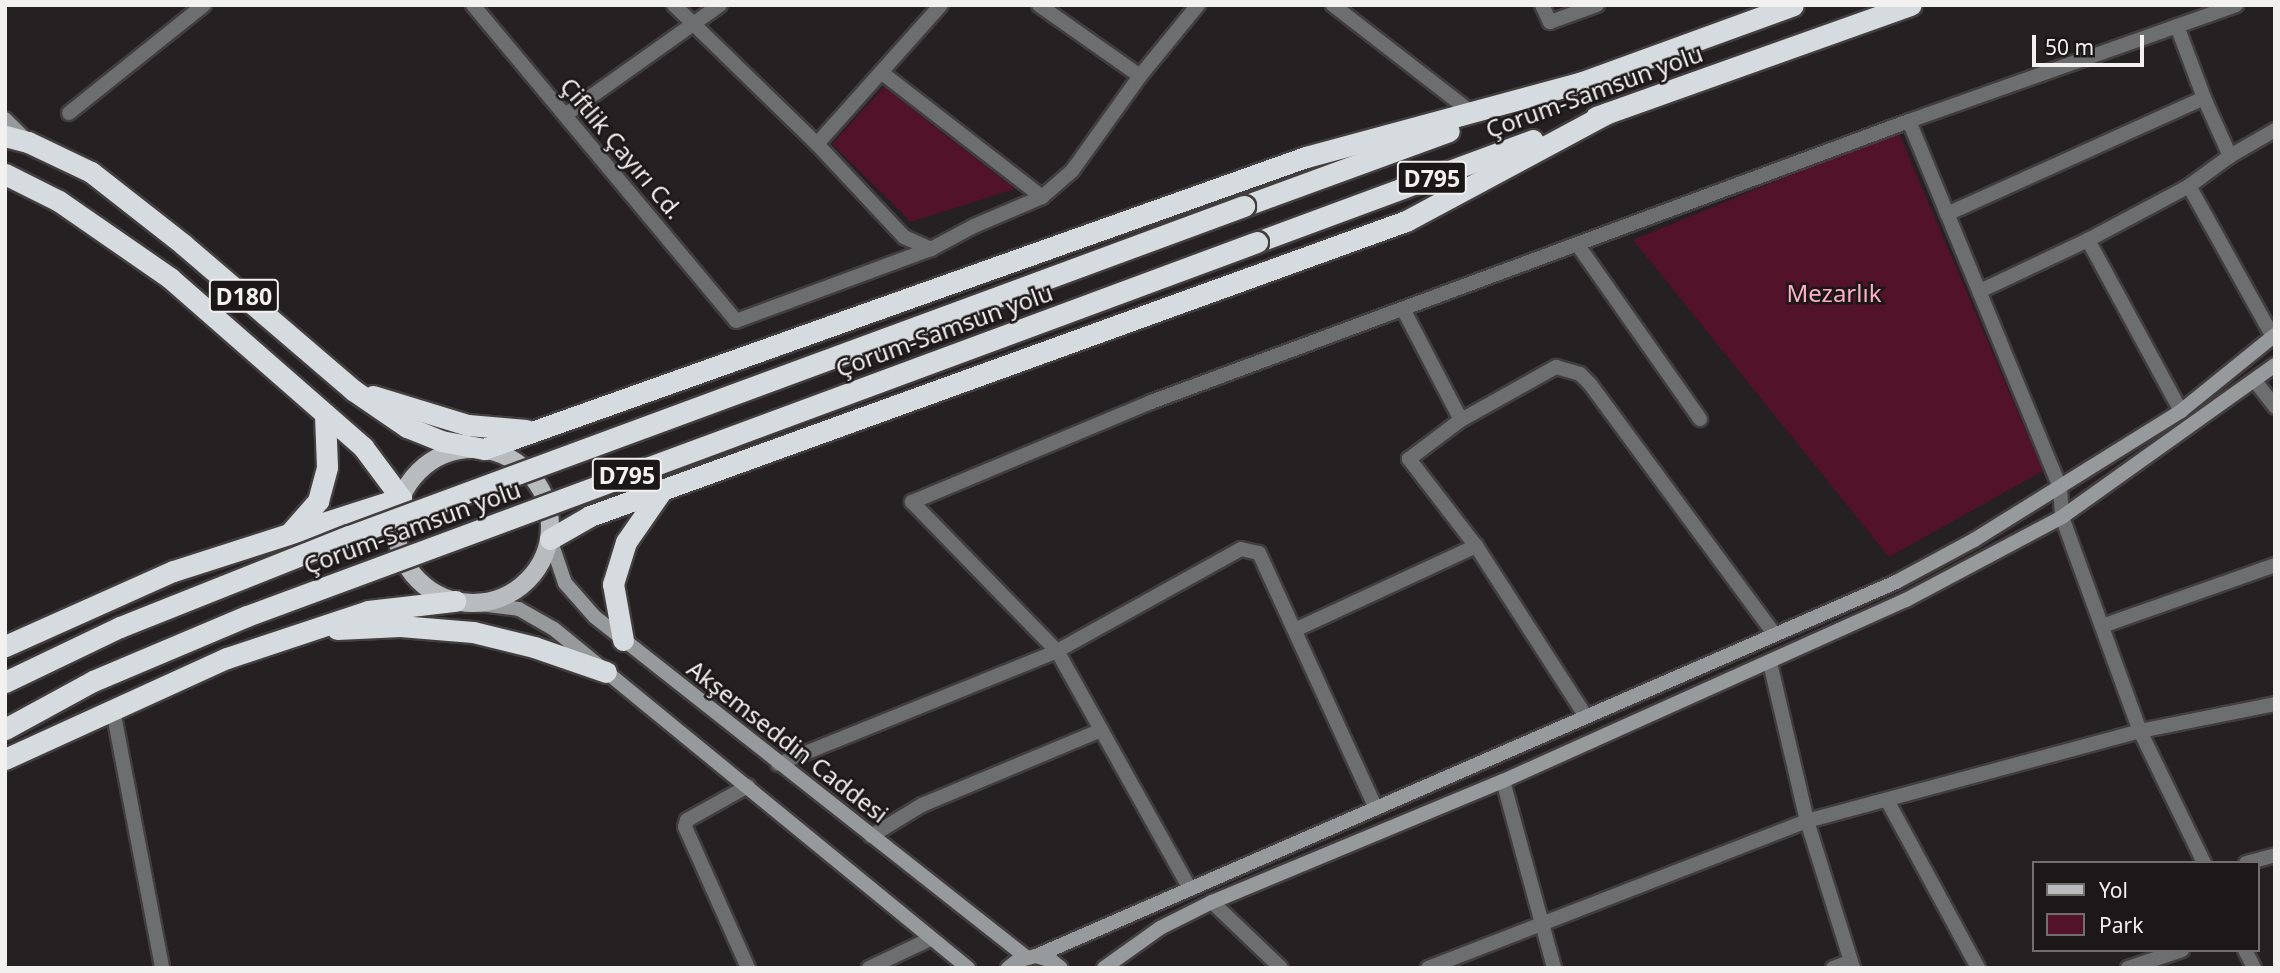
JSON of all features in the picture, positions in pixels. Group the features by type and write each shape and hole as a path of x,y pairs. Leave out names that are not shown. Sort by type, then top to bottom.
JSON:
{"highway":[{"name":"Çorum-Samsun yolu","path":"5,682 120,627 349,536 1793,5"},
{"name":"Çorum-Samsun yolu","path":"5,729 93,681 247,616 1607,113 1911,5"},
{"path":"484,449 1306,157 1582,82"},
{"path":"550,539 590,516 1406,221 1607,113"},
{"name":"D180","path":"5,136 28,142 91,172 184,245 353,390 407,427 441,441 484,449"},
{"name":"D180","path":"5,174 60,201 170,278 363,447 401,498"},
{"path":"353,390 468,425 535,431"},
{"path":"289,533 318,501 327,467 325,414"},
{"path":"623,640 613,584 626,542 662,490"},
{"path":"5,646 173,571 401,498"},
{"path":"5,759 227,658 368,611 455,601"},
{"path":"310,630 400,626 473,632 534,647 606,672"}],"main road":[{"path":"484,449 507,456 528,471 542,491 550,514 550,539 541,563 526,583 505,597 480,603 455,601 431,591 411,573 399,550 395,523 401,498 414,476 434,459 458,450 484,449"}],"street":[{"path":"69,113 204,5"},
{"name":"Çiftlik Çayırı Cd.","path":"473,5 736,321 931,249"},
{"path":"674,5 817,144 904,237 931,249 974,226 1042,197 1072,171 1139,76 1198,5"},
{"path":"565,115 720,5"},
{"path":"817,144 940,5"},
{"path":"1039,5 1139,76"},
{"path":"1333,5 1349,10 1471,112"},
{"path":"1542,5 1550,22 1597,5"},
{"path":"1189,887 1057,651 912,502 1151,402 1909,121 2236,5"},
{"path":"2177,26 2230,156"},
{"path":"881,72 1042,197"},
{"path":"1947,214 2204,97"},
{"path":"5,120 28,142"},
{"path":"1909,121 2060,487 2062,517 2140,731 2203,861"},
{"path":"1980,290 2088,240 2189,186 2230,156 2275,130"},
{"path":"1009,968 1189,887 1896,582 1974,540 2181,411 2274,336 2189,186"},
{"path":"2088,240 2181,411"},
{"path":"1577,244 1700,419"},
{"path":"1403,309 1461,420"},
{"path":"1104,968 1160,928 1212,902 1503,781 1906,600 2062,517 2275,365"},
{"path":"1585,715 1476,546 1409,459 1461,420 1556,368 1580,374 1774,634"},
{"path":"2255,381 2275,407"},
{"name":"Akşemseddin Caddesi","path":"550,539 565,583 595,617 778,764 1031,957 1052,961 1061,968"},
{"path":"1296,631 1476,546"},
{"path":"778,764 1057,651 1241,549 1259,553 1376,808"},
{"path":"2102,626 2275,565"},
{"path":"455,601 519,609 554,629 968,968"},
{"path":"1770,663 1807,821 1852,964 1833,968"},
{"path":"1428,968 1807,821 1888,802 2140,731 2275,704"},
{"path":"113,710 162,968"},
{"path":"871,836 922,805 1101,730"},
{"path":"1503,781 1554,968"},
{"path":"748,786 687,820 684,827 748,968"},
{"path":"1888,802 1978,968"},
{"path":"2253,861 2275,855"},
{"path":"1212,902 1281,968"},
{"path":"869,968 930,939"},
{"path":"2128,968 2176,952"},
{"path":"2246,952 2254,968"}],"green space":[{"path":"884,87 1015,189 911,222 832,144"},
{"name":"Mezarlık","path":"1898,131 2043,471 1889,557 1633,240"}]}
